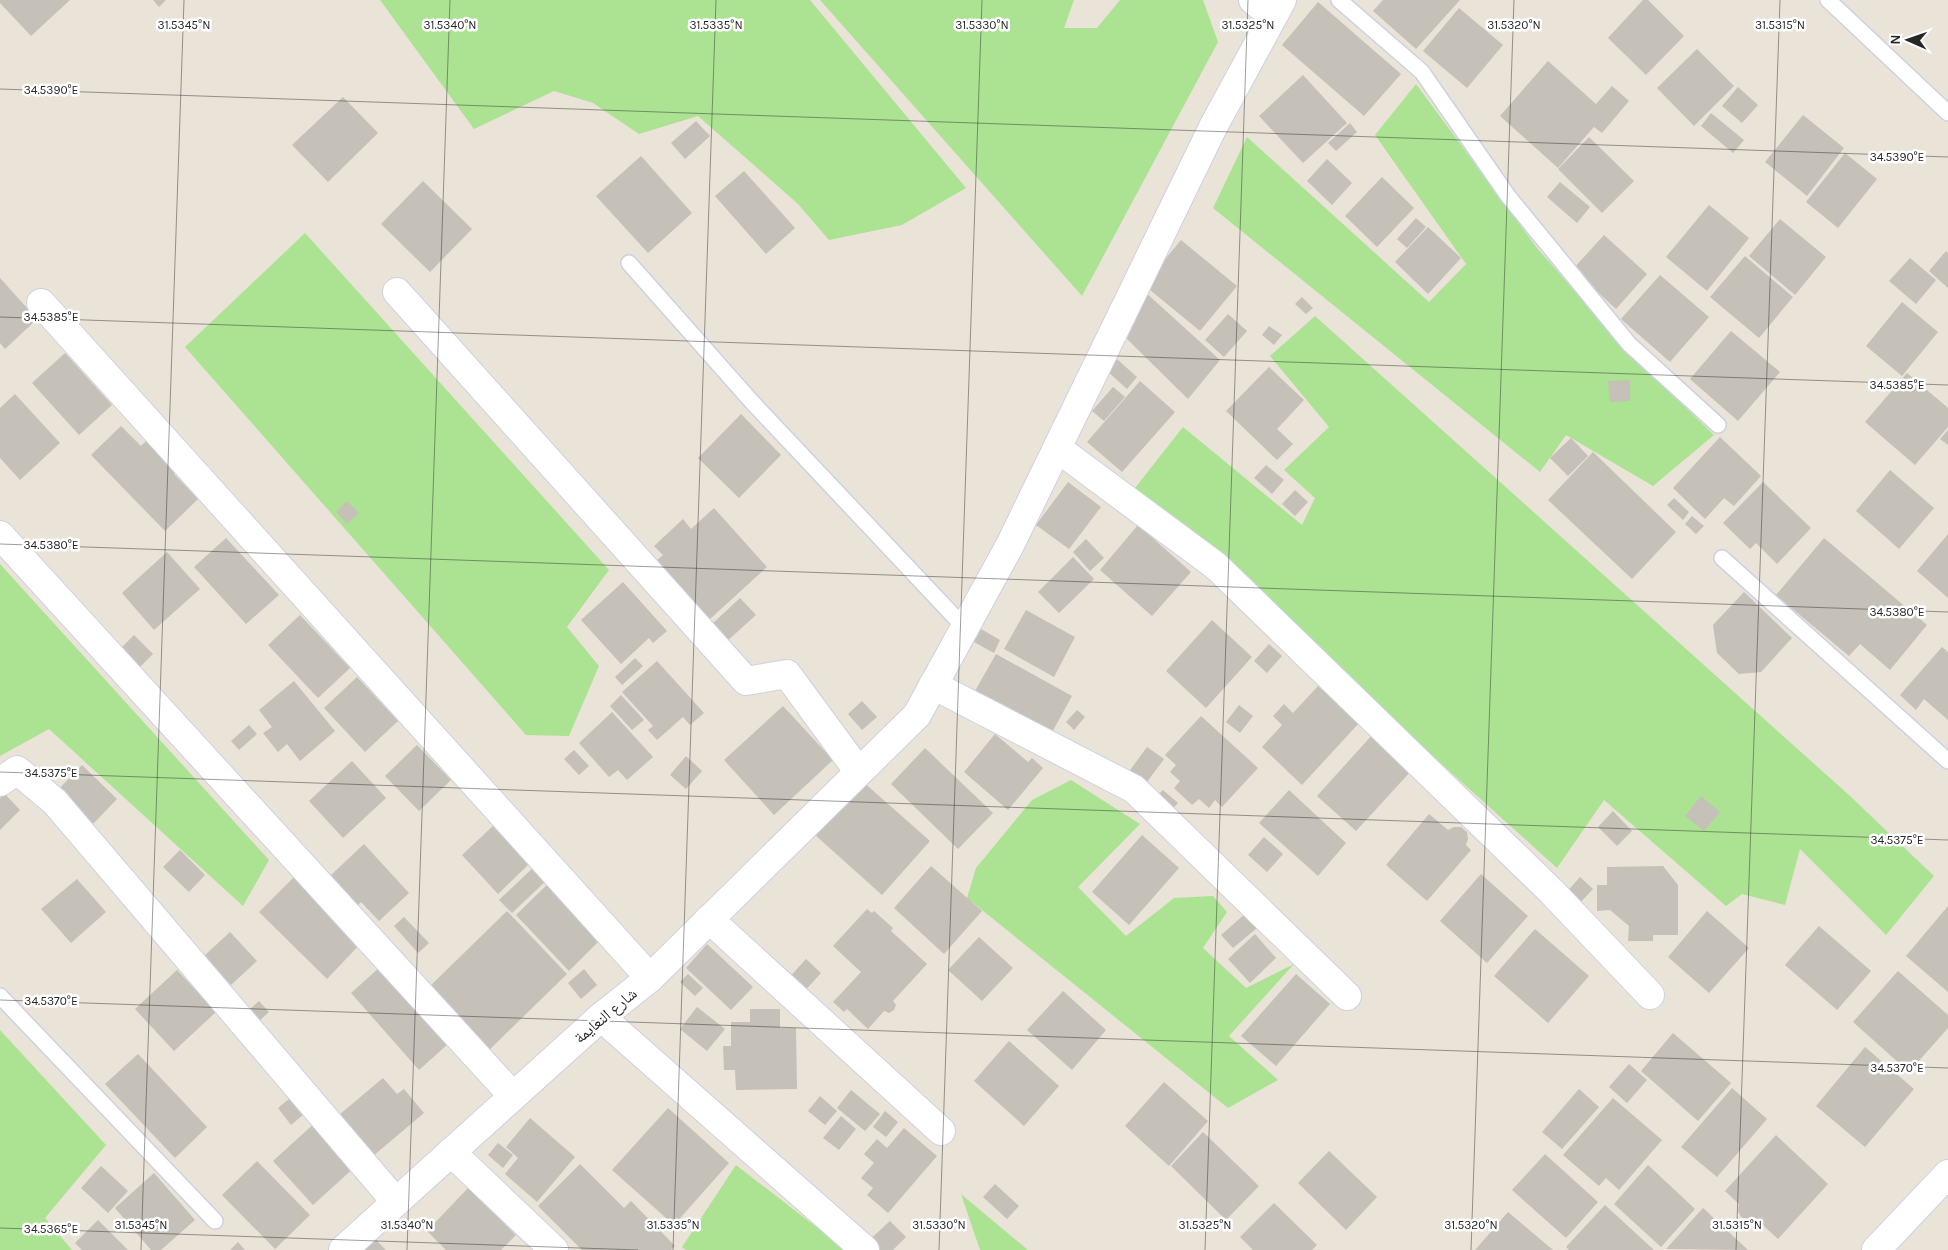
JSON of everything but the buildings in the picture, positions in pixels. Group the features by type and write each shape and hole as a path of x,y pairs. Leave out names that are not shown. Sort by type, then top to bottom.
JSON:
{"street":[{"name":"شارع النعايمة","path":"343,1250 601,1017 650,978 917,715 1010,546 1214,128 1269,5"},
{"path":"397,292 746,681 787,674 859,772"},
{"path":"41,303 650,978"},
{"path":"1057,448 1216,566 1551,891 1650,995"},
{"path":"0,535 513,1096"},
{"path":"933,685 1134,790 1347,996"},
{"path":"0,782 17,770 55,802 396,1202"},
{"path":"709,920 941,1131"},
{"path":"601,1017 865,1250"},
{"path":"451,1152 554,1250"},
{"path":"1876,1250 1948,1174"}],"lane":[{"path":"1339,0 1422,72 1508,196 1629,344 1718,425"},
{"path":"1828,0 1948,113"},
{"path":"630,263 752,402 965,628"},
{"path":"1722,558 1948,762"},
{"path":"0,996 215,1221"}],"green space":[{"path":"380,0 810,0 966,188 902,225 829,240 798,204 698,116 639,134 593,103 554,91 474,129"},
{"path":"820,0 1074,0 1064,28 1097,28 1120,0 1203,0 1218,42 1082,296"},
{"path":"1416,84 1537,248 1629,353 1714,435 1653,486 1566,435 1540,472 1213,208 1247,137 1429,302 1466,264 1375,135"},
{"path":"305,233 609,570 567,627 599,666 569,736 526,735 185,347"},
{"path":"1315,316 1850,796 1934,876 1886,935 1800,849 1785,905 1742,894 1726,906 1604,800 1557,868 1135,488 1183,427 1302,525 1315,498 1284,470 1329,427 1270,356"},
{"path":"0,564 269,860 243,906 49,729 0,756"},
{"path":"1071,780 1140,824 1078,887 1126,936 1174,898 1213,896 1227,912 1203,948 1246,988 1294,964 1229,1036 1278,1080 1228,1108 967,898 976,868 1032,800"},
{"path":"0,1030 106,1145 45,1218 72,1250 0,1250"},
{"path":"736,1165 846,1250 686,1250 682,1247"},
{"path":"961,1194 1028,1250 980,1250"}]}
